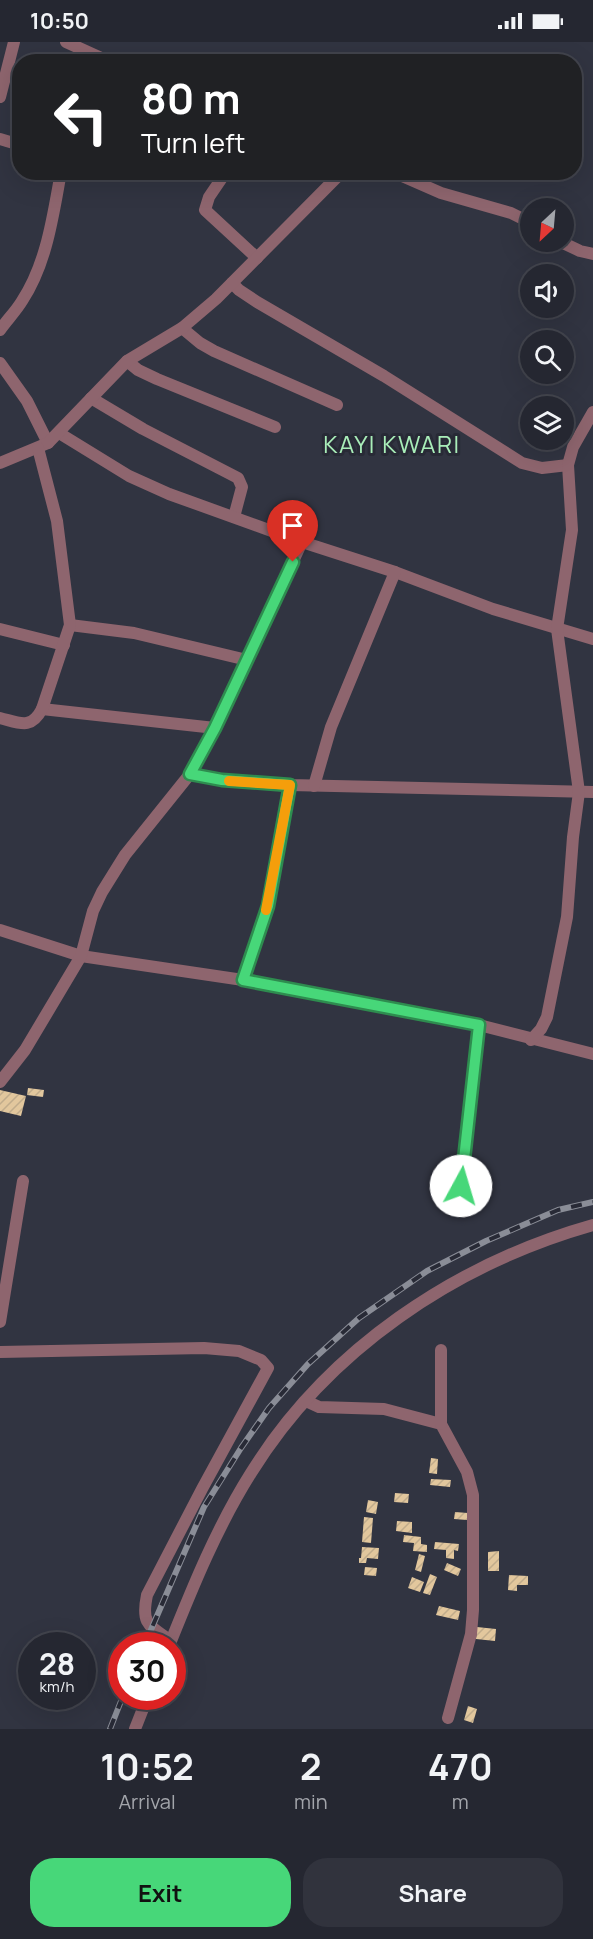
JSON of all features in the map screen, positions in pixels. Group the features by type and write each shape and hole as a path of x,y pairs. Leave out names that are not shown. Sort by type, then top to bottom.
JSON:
{"street":[{"path":"0,97 14,42"},
{"path":"66,42 80,54"},
{"path":"0,330 23,299 38,267 51,228 60,180"},
{"path":"221,180 209,197 205,210 257,258"},
{"path":"0,463 43,446 59,433 127,361 182,328 232,283 334,180"},
{"path":"411,180 441,193 520,218"},
{"path":"574,248 593,254"},
{"path":"232,283 257,302 384,376 522,463 542,468 568,465"},
{"path":"182,328 214,351 337,405"},
{"path":"127,361 138,370 158,379 275,427"},
{"path":"0,363 27,401 43,446 57,521 70,625 42,709 36,720 19,723 0,718"},
{"path":"91,398 143,429 238,478 242,487 234,517"},
{"path":"531,1040 541,1029 547,1017 564,936 579,792 557,629 572,530 568,465 573,447 593,412"},
{"path":"59,433 129,476 169,494 302,542 395,572 493,609 593,639"},
{"path":"0,1082 25,1050 81,956 93,911 102,892 125,855 190,774 215,728 302,542"},
{"path":"314,786 331,727 395,572"},
{"path":"70,625 134,633 247,660"},
{"path":"0,629 64,645"},
{"path":"42,709 215,728"},
{"path":"190,774 222,780 290,785 593,792"},
{"path":"243,980 268,906 290,785"},
{"path":"0,930 81,956 243,980 479,1025 593,1054"},
{"path":"461,1186 479,1025"},
{"path":"0,1322 23,1181"},
{"path":"175,1632 207,1553 250,1473 306,1401 347,1357 403,1314 480,1268 560,1234 593,1225"},
{"path":"0,1352 204,1348 239,1351 261,1360 268,1368 147,1595 144,1612 146,1620 158,1632"},
{"path":"441,1350 441,1424 467,1472 473,1495 471,1626 448,1718"},
{"path":"306,1401 319,1407 384,1409 441,1424"},
{"path":"135,1729 142,1710"}],"building":[{"path":"28,1088 44,1090 43,1097 27,1095"},
{"path":"0,1090 26,1096 21,1116 0,1111"},
{"path":"431,1458 438,1459 437,1474 429,1473"},
{"path":"431,1479 451,1480 450,1487 430,1485"},
{"path":"395,1493 409,1494 408,1503 394,1502"},
{"path":"368,1500 378,1502 376,1514 366,1512"},
{"path":"455,1512 468,1513 467,1520 454,1519"},
{"path":"364,1517 373,1518 371,1543 362,1542"},
{"path":"397,1521 412,1522 412,1533 396,1531"},
{"path":"404,1535 421,1537 421,1544 427,1545 427,1552 413,1551 414,1543 403,1542"},
{"path":"435,1542 459,1544 458,1551 454,1550 454,1559 446,1558 446,1550 434,1549"},
{"path":"362,1547 379,1548 378,1559 367,1558 366,1563 359,1563"},
{"path":"499,1551 499,1571 488,1571 488,1552"},
{"path":"419,1554 425,1556 421,1572 415,1570"},
{"path":"447,1563 461,1569 458,1576 444,1570"},
{"path":"365,1567 377,1568 376,1576 364,1575"},
{"path":"430,1574 437,1577 430,1595 423,1593"},
{"path":"509,1575 528,1576 528,1585 517,1585 517,1591 508,1590"},
{"path":"412,1577 424,1582 420,1592 408,1588"},
{"path":"439,1606 460,1611 458,1620 436,1615"},
{"path":"477,1627 496,1629 495,1641 476,1639"},
{"path":"468,1706 477,1709 473,1723 464,1720"}],"railway":[{"path":"150,1632 204,1507 269,1408 308,1364 359,1318 427,1271 486,1241 558,1210 593,1202"},
{"path":"110,1729 117,1710"}],"slow traffic":[{"path":"229,781 290,785 266,910"}],"district":[{"name":"KAYI KWARI","path":"392,445"}],"route":[{"path":"293,562 215,728 190,774 222,780 290,785 268,906 243,980 479,1025 461,1186"}]}
